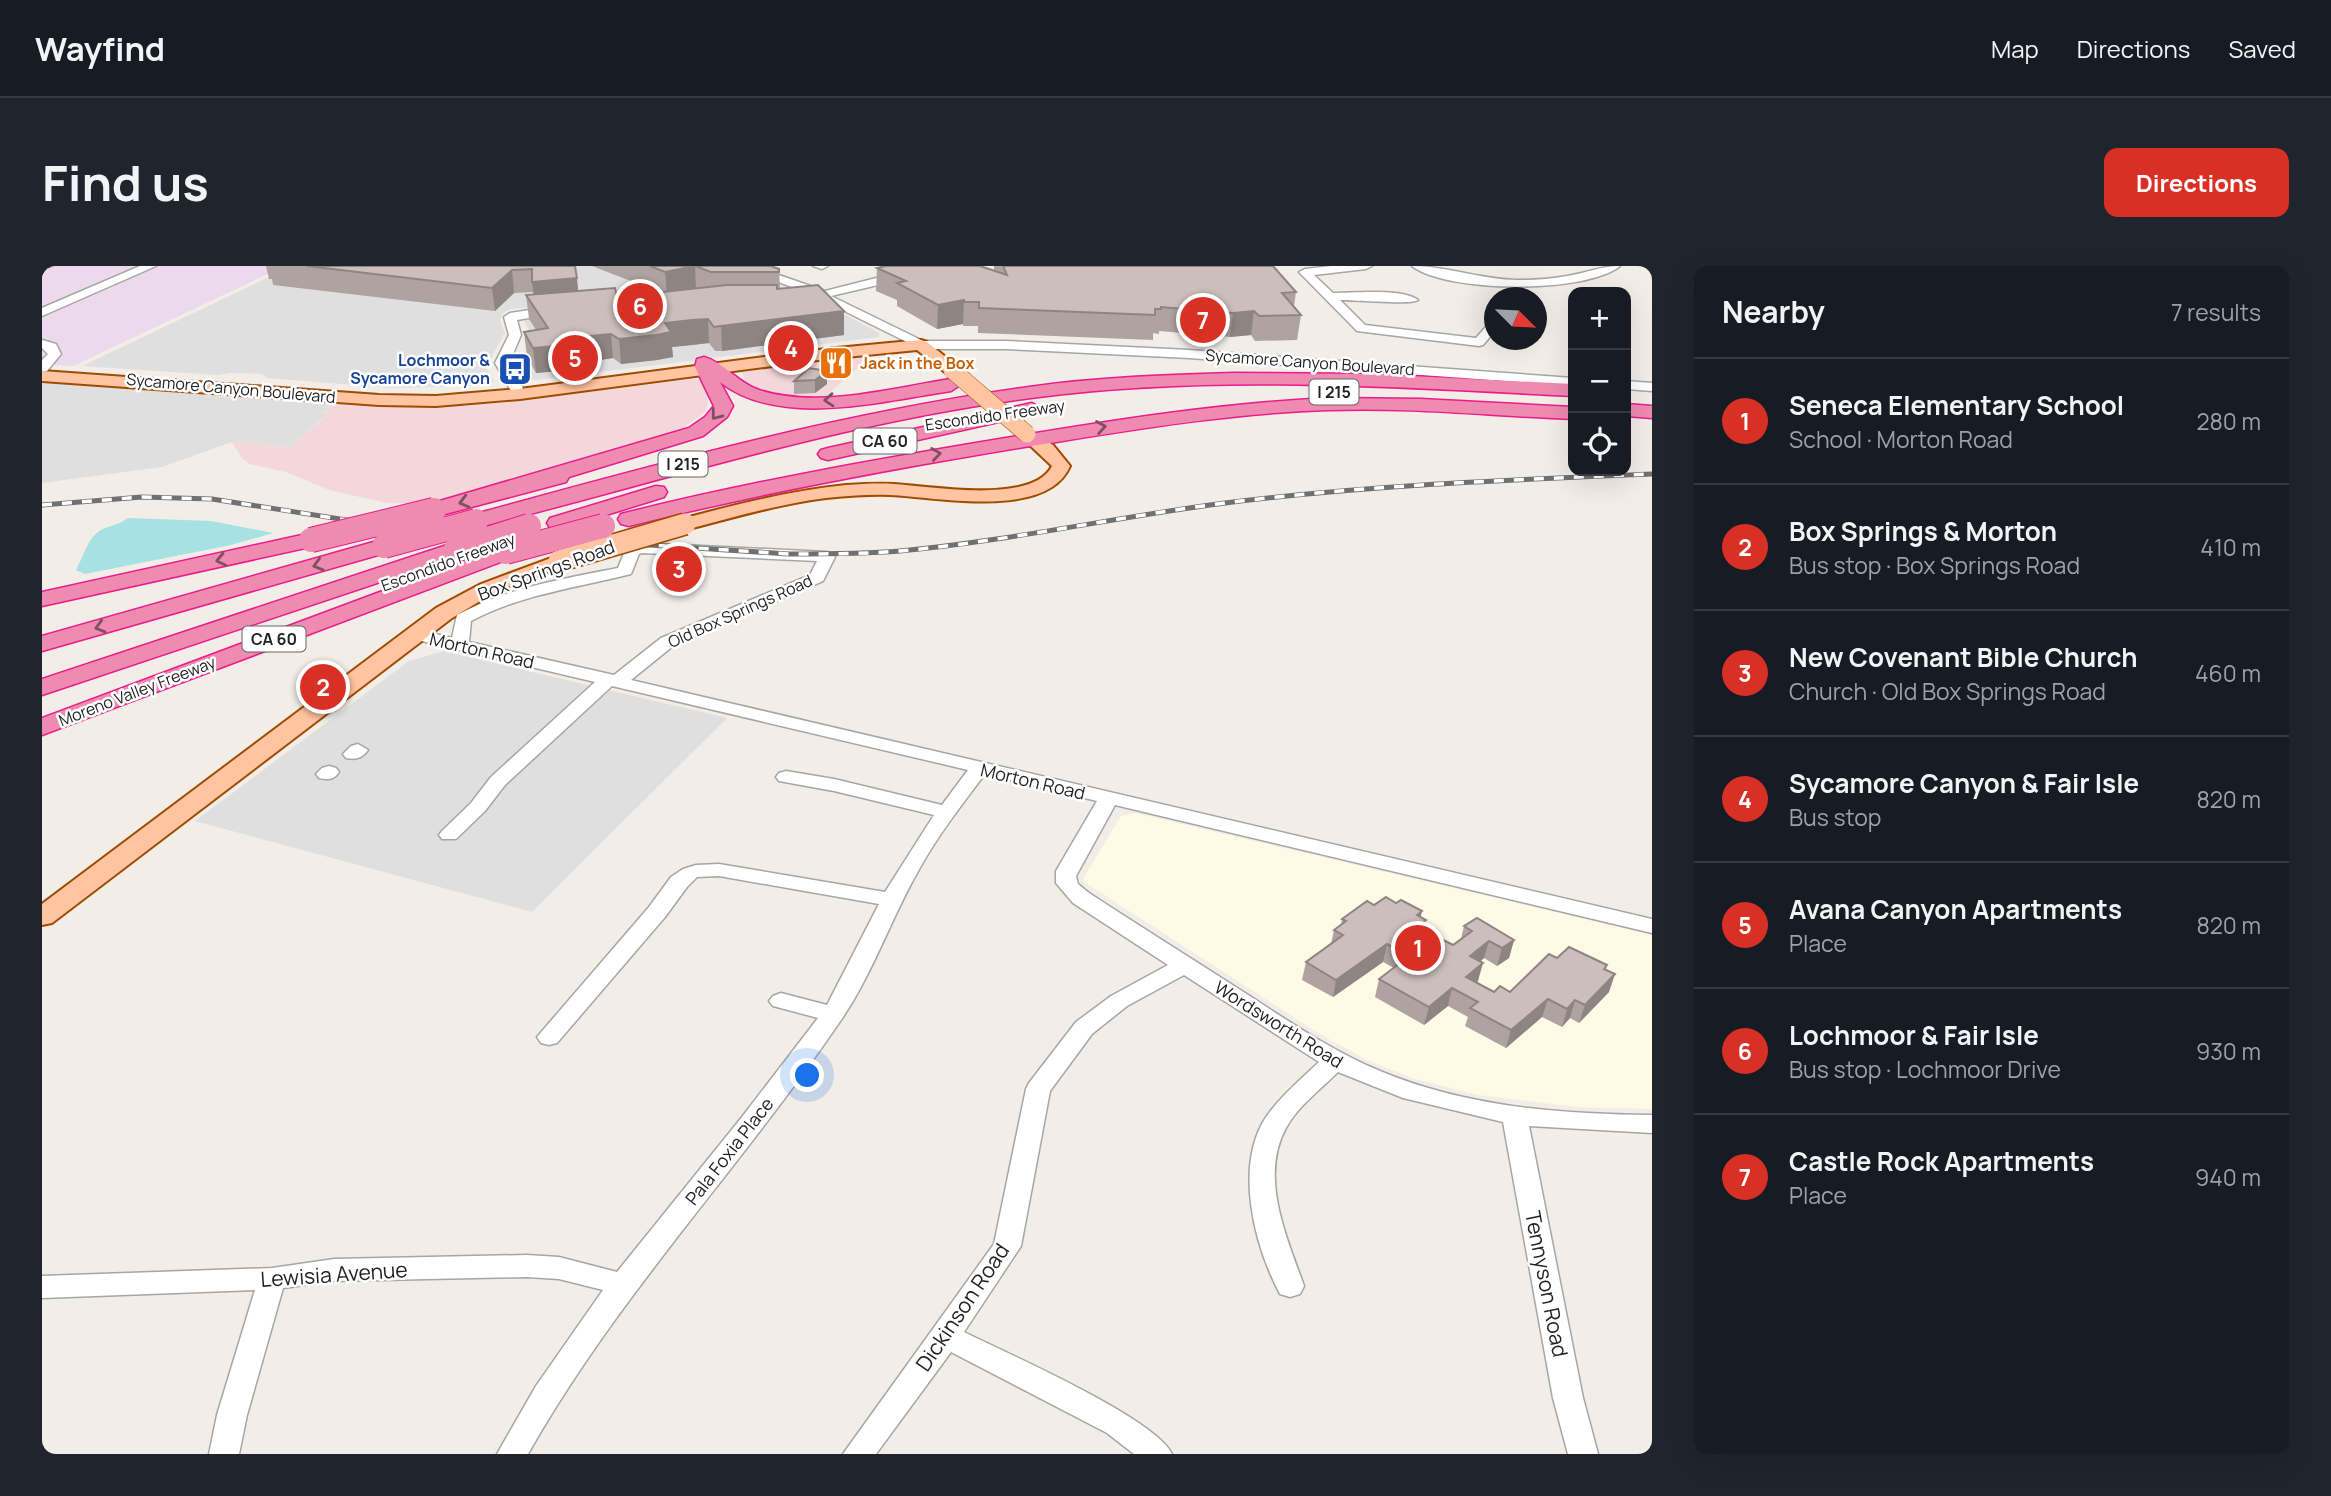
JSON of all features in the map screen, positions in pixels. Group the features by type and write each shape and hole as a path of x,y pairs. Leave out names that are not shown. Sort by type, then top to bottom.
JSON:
{"highway":[{"path":"708,367 752,393 799,401 841,400 1016,376 1130,368 1315,369 1371,372 1426,381"},
{"path":"42,599 434,510 696,432 715,418 723,406 722,395 708,367"},
{"name":"Escondido Freeway","path":"42,644 725,452 891,415 1033,401 1184,380 1296,376 1568,390"},
{"name":"Escondido Freeway","path":"42,712 468,550 549,523 803,451 1033,401 1095,401 1207,393 1321,391 1568,406"},
{"path":"494,493 815,419 968,394 1033,401"},
{"path":"1631,396 1651,406"},
{"name":"CA 60","path":"595,526 803,460 1033,401"},
{"path":"549,523 706,472 834,440 990,412 1095,401"},
{"path":"595,526 784,482 1031,437 1181,415 1289,405 1391,403 1568,413"},
{"path":"1631,410 1651,406"},
{"path":"42,673 648,481 857,428 891,415"},
{"name":"Moreno Valley Freeway","path":"42,727 506,552 595,526"},
{"path":"42,687 468,550"}],"main road":[{"name":"Sycamore Canyon Boulevard","path":"42,369 422,394 516,388 921,345"},
{"path":"921,345 1031,437"},
{"name":"Sycamore Canyon Boulevard","path":"42,376 415,401 520,394 708,367"},
{"name":"Box Springs Road","path":"42,917 415,634 474,594 559,561 760,503 831,491 993,494 1023,492 1048,482 1061,466 1047,449 1031,437"}],"street":[{"path":"42,312 150,266"},
{"path":"742,266 823,295 921,345"},
{"path":"823,295 869,278 920,266"},
{"path":"794,301 904,274 953,266"},
{"path":"1366,266 1305,272 1361,328 1479,342 1484,336"},
{"path":"1418,266 1465,279 1502,283 1566,281 1614,266"},
{"path":"1566,281 1578,287"},
{"path":"1502,283 1503,287"},
{"path":"1331,297 1372,296 1412,300"},
{"path":"516,388 502,363 514,335 510,317 515,314 566,309"},
{"path":"42,344 51,348 55,354 42,369"},
{"name":"Sycamore Canyon Boulevard","path":"921,345 998,344 1189,354 1568,382"},
{"path":"1631,385 1652,387"},
{"name":"Old Box Springs Road","path":"460,645 463,619 486,605 509,596 625,570 632,551 641,548 827,556 817,578 667,642 613,681"},
{"name":"Morton Road","path":"415,634 1652,926"},
{"path":"449,835 478,807 498,781 613,681"},
{"name":"Pala Foxia Place","path":"512,1454 531,1418 576,1349 833,1014 922,847 979,769"},
{"path":"786,777 834,785 946,813"},
{"name":"Wordsworth Road","path":"1108,799 1067,871 1066,882 1080,898 1335,1061 1394,1086 1480,1110 1568,1120 1652,1124"},
{"path":"549,1037 657,912 679,882 690,873 703,869 731,872 894,900"},
{"name":"Dickinson Road","path":"858,1454 946,1336 1007,1246 1038,1089 1084,1028 1119,1001 1185,965"},
{"path":"781,1001 833,1014"},
{"path":"1290,1286 1269,1222 1263,1190 1264,1155 1274,1125 1335,1061"},
{"name":"Tennyson Road","path":"1514,1114 1568,1398 1583,1454"},
{"name":"Lewisia Avenue","path":"42,1287 272,1279 334,1270 527,1266 559,1268 625,1285"},
{"path":"224,1454 232,1415 272,1279"},
{"path":"946,1336 1118,1424 1157,1454"}],"shaded area":[{"path":"42,266 285,266 73,366 42,364"},
{"path":"292,266 729,266 799,292 510,309 502,314 500,321 505,333 486,367 494,382 490,385 393,388 267,378 262,374 217,375 82,366"},
{"path":"825,304 879,333 879,337 536,380 523,378 514,359 531,352 526,341 528,330 523,317"},
{"path":"849,358 871,361 856,369 826,396 791,395 759,389 746,383 741,372"},
{"path":"699,380 709,392 706,411 680,430 532,476 425,504 387,503 329,490 286,472 249,464 232,442 290,447 325,417 322,415 335,403 427,406 501,403"},
{"path":"44,382 201,392 205,395 232,398 246,395 335,403 322,414 325,416 290,447 232,442 162,467 42,483"},
{"path":"444,651 727,718 532,912 195,821 409,661"},
{"path":"1135,813 1652,935 1652,1109 1578,1107 1478,1095 1412,1078 1367,1060 1320,1034 1084,882 1084,877 1121,816"}],"water":[{"path":"128,518 211,521 273,533 231,545 85,574 76,570 96,533"}],"building":[{"path":"307,266 575,266 577,278 532,282 532,269 512,270 492,288"},
{"path":"650,266 695,266 665,272"},
{"path":"695,266 771,266 779,269 779,272 711,272"},
{"path":"980,266 1007,275 1003,266 1273,266 1296,292 1282,293 1301,315 1259,316 1254,311 1233,313 1161,307 1155,309 1155,315 979,308 979,302 964,300 938,305 897,283 906,281 877,268"},
{"path":"727,285 777,285 777,289 818,285 844,311 714,327 708,319 665,323 671,332 619,339 611,334 588,336 591,341 589,343 533,348 524,332 548,328 526,295 615,288 617,297"},
{"path":"809,368 827,371 815,380 794,381"},
{"path":"1386,897 1396,903 1401,900 1422,911 1417,915 1426,920 1416,926 1453,945 1472,931 1464,926 1477,918 1514,940 1502,948 1489,941 1470,956 1483,963 1466,977 1494,992 1500,986 1510,992 1549,954 1557,958 1569,947 1607,965 1604,969 1615,974 1585,1005 1575,1000 1567,1009 1548,999 1511,1030 1470,1008 1478,1002 1452,988 1429,1007 1379,979 1409,956 1387,944 1336,980 1306,962 1343,935 1334,930 1346,921 1342,919 1367,901 1374,905"}],"railway":[{"path":"42,505 142,497 212,499 404,529 789,554 845,554 941,547 1278,497 1438,484 1652,474"}],"place":[{"name":"Lochmoor & Fair Isle","path":"640,306"},
{"name":"Castle Rock Apartments","path":"1203,320"},
{"name":"Sycamore Canyon & Fair Isle","path":"791,348"},
{"name":"Avana Canyon Apartments","path":"575,358"},
{"name":"Jack in the Box","path":"836,363"},
{"name":"Lochmoor & Sycamore Canyon","path":"515,369"},
{"name":"New Covenant Bible Church","path":"679,569"},
{"name":"Box Springs & Morton","path":"323,687"},
{"name":"Seneca Elementary School","path":"1418,948"}]}
